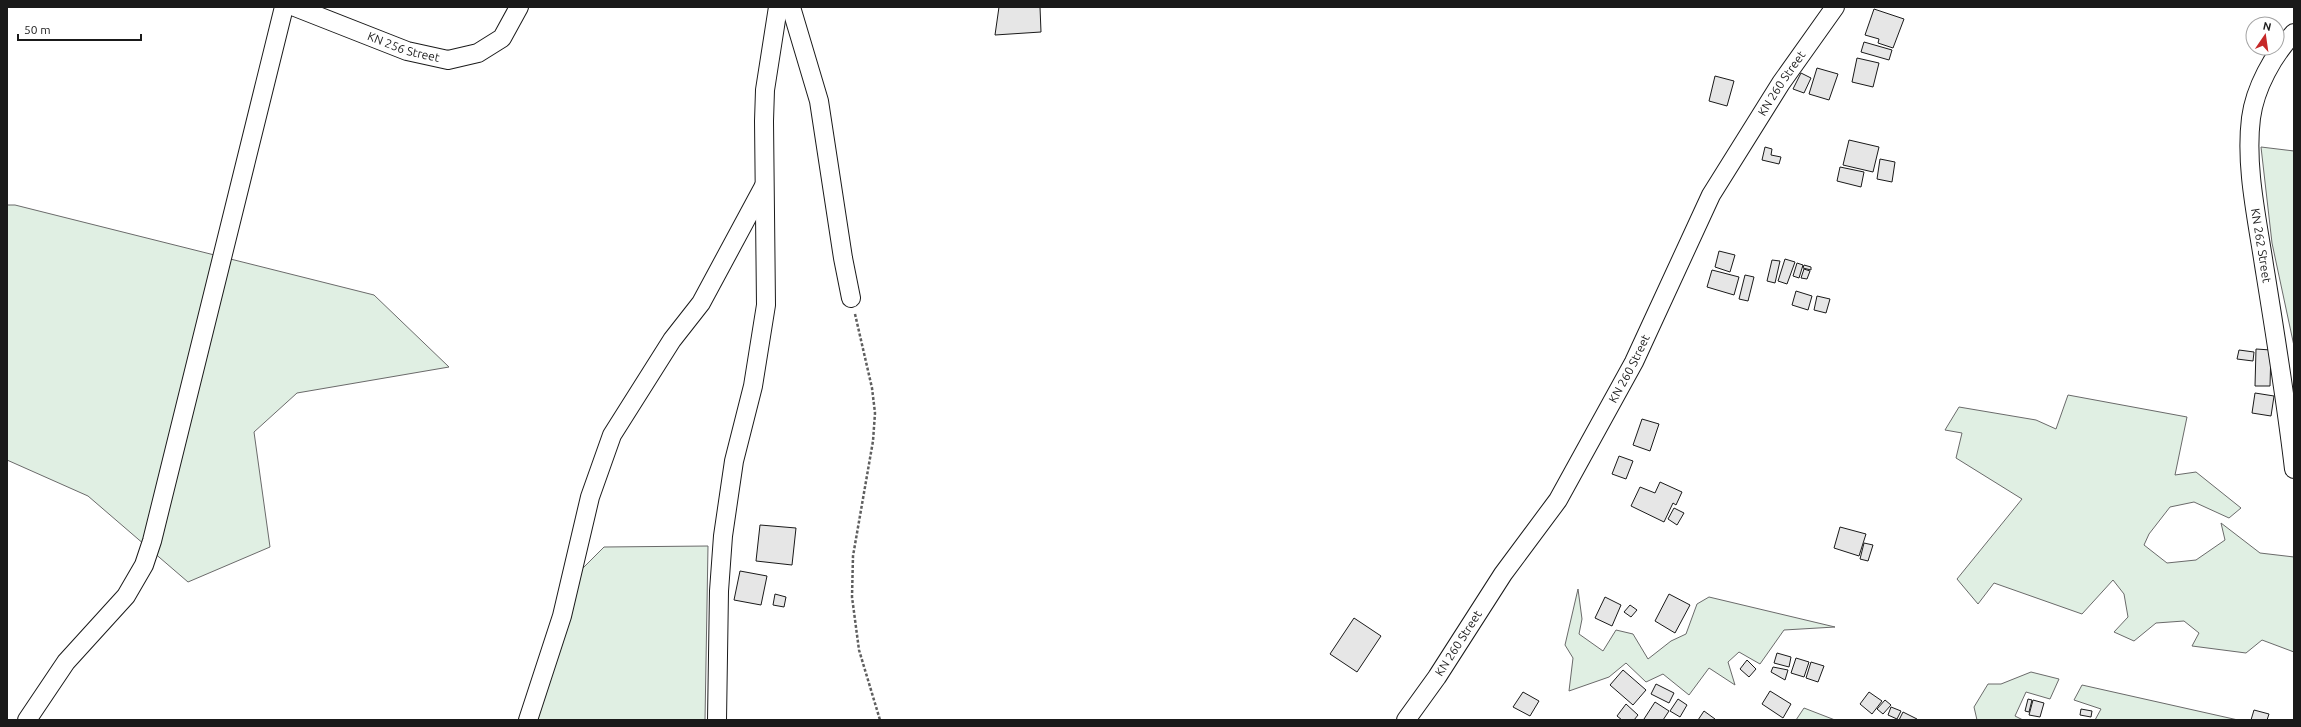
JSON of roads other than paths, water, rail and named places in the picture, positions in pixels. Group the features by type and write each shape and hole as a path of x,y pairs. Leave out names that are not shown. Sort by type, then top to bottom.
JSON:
{"street":[{"path":"29,719 66,662 126,596 144,565 152,541 284,7"},
{"name":"KN 256 Street","path":"295,7 407,51 448,60 478,53 502,38 518,7"},
{"path":"717,720 719,591 723,536 734,460 753,386 766,305 764,185 765,90 778,7"},
{"path":"791,7 819,101 843,258 851,298"},
{"name":"KN 260 Street","path":"1406,720 1437,677 1503,574 1558,500 1634,362 1711,195 1781,83 1835,7"},
{"name":"KN 262 Street","path":"2294,33 2264,76 2251,117 2249,150 2257,216 2285,396 2294,468"},
{"path":"528,720 562,616 590,497 612,435 672,340 701,303 764,185"}]}
